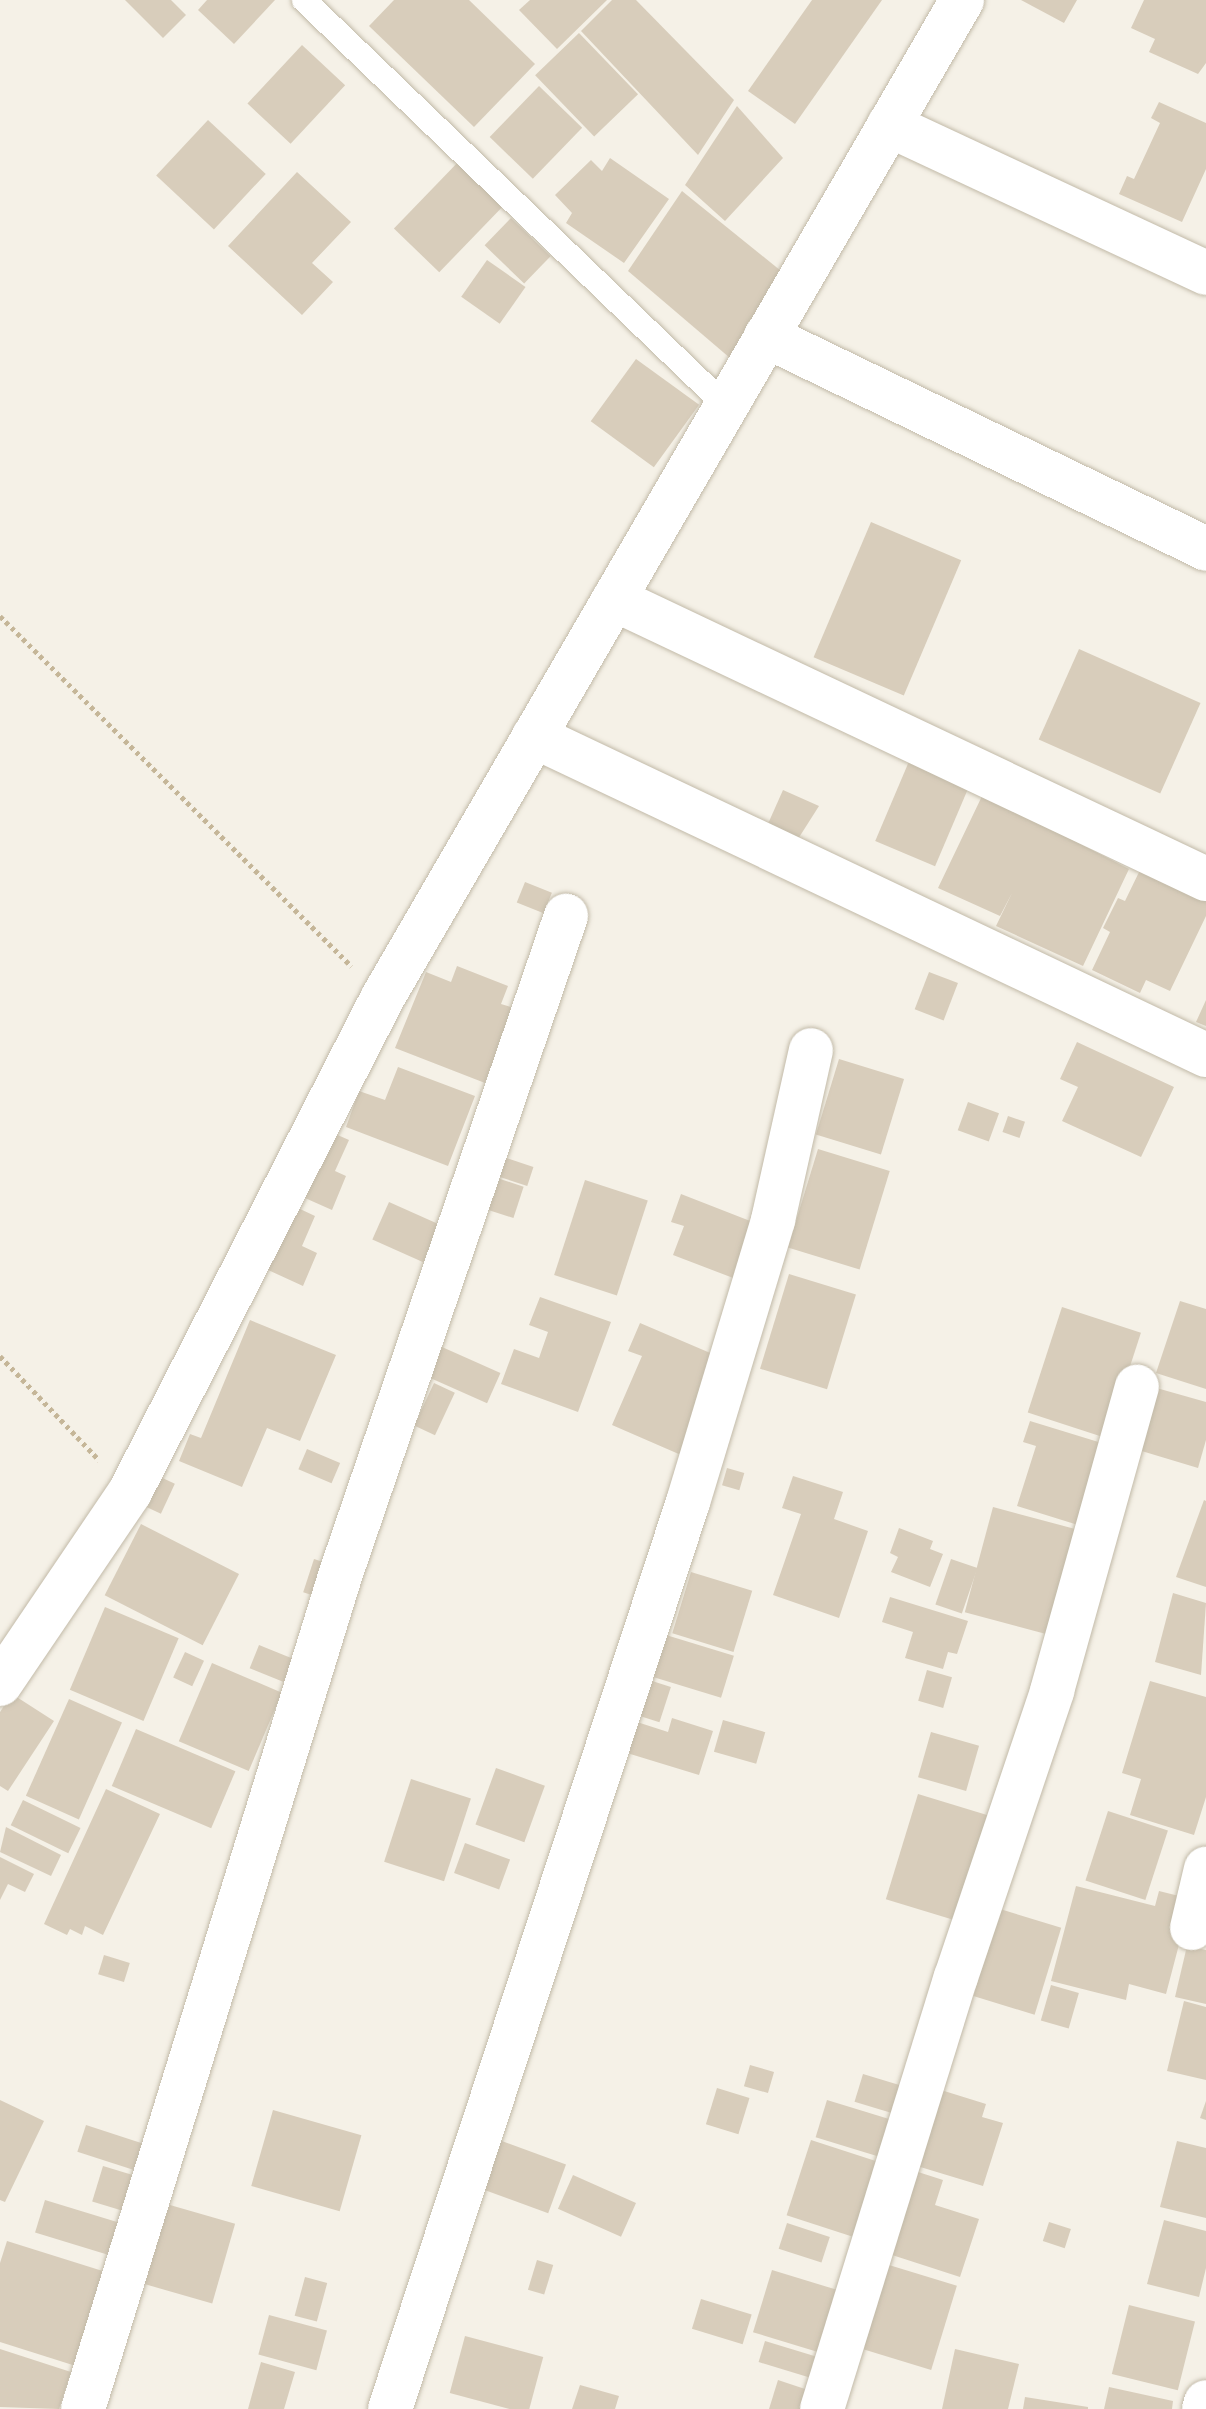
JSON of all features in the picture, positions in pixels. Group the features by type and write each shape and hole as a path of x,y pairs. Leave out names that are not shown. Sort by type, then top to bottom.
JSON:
{"street":[{"path":"0,1684 130,1492 383,997 889,125 954,4"},
{"path":"889,125 1206,273"},
{"path":"766,336 1206,549"},
{"path":"614,599 1206,879"},
{"path":"534,736 1206,1055"},
{"path":"83,2409 340,1576 566,916"},
{"path":"390,2409 688,1502 773,1220 811,1050"},
{"path":"822,2409 956,1977 1052,1691 1137,1387"},
{"path":"1192,1928 1206,1869"},
{"path":"1204,2409 1206,2402"}],"lane":[{"path":"304,0 726,406"}],"path":[{"path":"0,616 383,997"},
{"path":"0,1356 130,1492"}],"building":[{"path":"125,0 171,0 186,15 163,38"},
{"path":"207,0 275,0 234,44 198,10"},
{"path":"394,0 469,0 535,64 474,127 369,26"},
{"path":"530,0 607,0 557,49 519,10"},
{"path":"612,0 636,0 734,100 698,155 581,31"},
{"path":"812,0 882,0 795,124 748,91"},
{"path":"1021,0 1077,0 1064,23"},
{"path":"1144,0 1206,0 1206,63 1198,74 1149,52 1155,39 1131,28"},
{"path":"579,33 638,94 594,137 535,75"},
{"path":"302,45 345,85 291,144 247,104"},
{"path":"539,86 582,128 533,179 490,137"},
{"path":"1159,102 1206,123 1206,169 1182,222 1119,194 1127,176 1134,179 1160,123 1151,118"},
{"path":"737,106 783,158 725,221 685,185"},
{"path":"208,120 266,174 214,229 156,176"},
{"path":"462,158 507,202 439,272 394,228"},
{"path":"610,158 669,199 624,263 566,223 572,213 555,195 591,160 602,171"},
{"path":"297,172 351,222 312,263 333,282 302,315 228,246"},
{"path":"682,191 786,275 730,358 628,271"},
{"path":"511,218 551,256 524,284 485,245"},
{"path":"487,260 526,287 500,324 461,297"},
{"path":"636,359 699,405 654,467 591,421"},
{"path":"871,522 961,560 904,696 814,657"},
{"path":"1079,649 1201,703 1160,794 1039,739"},
{"path":"910,759 970,784 935,866 875,841"},
{"path":"783,790 819,806 798,839 767,826"},
{"path":"983,794 1129,869 1083,966 996,926 1012,893 1000,916 938,888"},
{"path":"1141,868 1206,900 1206,916 1170,991 1146,980 1140,993 1092,970 1110,932 1103,928 1118,898 1125,901"},
{"path":"525,882 552,893 544,913 517,902"},
{"path":"457,966 508,986 501,1004 514,1008 485,1083 395,1048 426,972 451,982"},
{"path":"929,972 958,983 944,1020 915,1009"},
{"path":"1206,1000 1206,1026 1196,1022"},
{"path":"1077,1042 1174,1087 1141,1157 1062,1121 1078,1087 1060,1079"},
{"path":"839,1059 904,1079 881,1154 816,1135"},
{"path":"398,1067 475,1096 448,1166 346,1127 359,1091 385,1100"},
{"path":"968,1102 999,1113 989,1141 958,1130"},
{"path":"1008,1116 1025,1122 1019,1138 1002,1132"},
{"path":"324,1129 349,1140 335,1171 346,1176 332,1210 296,1194"},
{"path":"818,1149 890,1171 860,1269 788,1247"},
{"path":"503,1157 533,1167 527,1186 497,1176"},
{"path":"497,1178 524,1187 513,1218 487,1209"},
{"path":"585,1180 648,1200 617,1296 554,1275"},
{"path":"681,1194 763,1226 741,1281 673,1255 684,1226 671,1222"},
{"path":"283,1201 315,1216 302,1246 317,1253 303,1286 255,1264"},
{"path":"389,1202 441,1225 424,1263 372,1239"},
{"path":"789,1274 856,1294 827,1389 760,1369"},
{"path":"540,1297 611,1322 578,1412 501,1384 514,1349 539,1358 548,1332 529,1325"},
{"path":"1180,1301 1206,1309 1206,1389 1156,1373"},
{"path":"1062,1307 1141,1333 1107,1438 1028,1413"},
{"path":"250,1320 336,1355 300,1441 267,1428 242,1487 179,1461 190,1434 201,1438"},
{"path":"640,1323 722,1358 681,1455 612,1425 642,1356 628,1351"},
{"path":"442,1347 500,1373 487,1403 429,1377"},
{"path":"434,1383 455,1393 435,1435 414,1426"},
{"path":"1153,1387 1206,1402 1206,1440 1198,1468 1135,1449"},
{"path":"1030,1421 1105,1444 1078,1525 1017,1506 1036,1446 1023,1442"},
{"path":"307,1449 340,1463 332,1483 298,1469"},
{"path":"727,1468 744,1473 739,1490 722,1485"},
{"path":"154,1474 175,1484 161,1514 140,1504"},
{"path":"793,1476 843,1492 834,1519 868,1531 839,1618 773,1595 801,1514 782,1508"},
{"path":"1206,1501 1206,1587 1176,1577"},
{"path":"993,1507 1075,1529 1047,1634 965,1612"},
{"path":"141,1524 239,1574 203,1645 105,1595"},
{"path":"899,1528 933,1541 930,1549 943,1554 930,1587 891,1572 898,1557 890,1553"},
{"path":"314,1559 326,1563 316,1596 303,1592"},
{"path":"951,1559 977,1568 962,1614 935,1604"},
{"path":"691,1572 752,1591 733,1652 672,1633"},
{"path":"1173,1593 1206,1603 1201,1675 1155,1662"},
{"path":"890,1597 968,1621 957,1654 948,1652 943,1669 905,1658 913,1632 882,1622"},
{"path":"105,1607 179,1638 143,1721 70,1690"},
{"path":"666,1635 734,1656 721,1698 653,1677"},
{"path":"259,1645 296,1660 287,1683 250,1668"},
{"path":"185,1652 204,1661 192,1686 173,1677"},
{"path":"212,1663 282,1693 249,1771 179,1741"},
{"path":"927,1670 952,1677 943,1708 918,1701"},
{"path":"649,1680 671,1687 659,1722 638,1715"},
{"path":"1150,1681 1206,1697 1206,1797 1194,1835 1130,1815 1141,1779 1122,1773"},
{"path":"12,1694 54,1721 8,1791 0,1786 0,1712"},
{"path":"69,1699 122,1723 79,1819 26,1796"},
{"path":"672,1718 713,1731 699,1775 627,1753 637,1722 668,1732"},
{"path":"723,1720 765,1732 756,1764 714,1752"},
{"path":"136,1729 235,1771 211,1828 112,1786"},
{"path":"931,1732 979,1746 966,1791 918,1777"},
{"path":"496,1768 545,1786 524,1842 475,1824"},
{"path":"411,1779 471,1798 444,1881 384,1862"},
{"path":"106,1789 160,1814 103,1935 85,1926 82,1935 70,1929 67,1935 44,1924"},
{"path":"918,1794 988,1815 956,1921 886,1899"},
{"path":"23,1800 81,1828 68,1853 11,1825"},
{"path":"1108,1811 1168,1830 1145,1900 1085,1880"},
{"path":"6,1827 61,1855 51,1876 0,1852"},
{"path":"465,1843 510,1859 499,1889 454,1873"},
{"path":"0,1857 34,1874 25,1892 8,1884 0,1900"},
{"path":"1076,1886 1155,1906 1159,1891 1191,1899 1166,1994 1129,1984 1126,2000 1051,1981"},
{"path":"1000,1909 1061,1928 1035,2015 973,1996"},
{"path":"1187,1946 1206,1950 1206,2004 1175,1997"},
{"path":"104,1955 130,1963 124,1982 98,1974"},
{"path":"1051,1985 1079,1993 1069,2029 1041,2021"},
{"path":"1184,2001 1206,2007 1206,2080 1167,2071"},
{"path":"750,2065 774,2072 768,2093 744,2086"},
{"path":"863,2074 905,2087 897,2115 855,2102"},
{"path":"717,2088 750,2098 738,2134 706,2124"},
{"path":"941,2090 986,2104 982,2117 1003,2123 983,2186 917,2166"},
{"path":"0,2100 44,2121 5,2202 0,2200"},
{"path":"827,2100 894,2120 883,2158 816,2137"},
{"path":"1206,2101 1206,2120 1200,2118"},
{"path":"273,2110 361,2135 340,2211 251,2186"},
{"path":"86,2125 149,2145 140,2172 77,2152"},
{"path":"488,2136 566,2164 548,2213 470,2185"},
{"path":"811,2140 879,2162 855,2237 787,2215"},
{"path":"1177,2141 1206,2148 1206,2218 1160,2207"},
{"path":"103,2166 138,2177 128,2212 92,2201"},
{"path":"915,2171 943,2180 935,2205 979,2219 960,2277 889,2254"},
{"path":"573,2175 636,2203 621,2237 558,2209"},
{"path":"45,2200 124,2224 114,2257 35,2233"},
{"path":"163,2203 235,2224 212,2303 140,2283"},
{"path":"1164,2220 1206,2231 1206,2268 1199,2297 1147,2284"},
{"path":"1049,2222 1071,2229 1065,2248 1043,2241"},
{"path":"787,2223 830,2237 821,2263 779,2249"},
{"path":"7,2241 109,2273 79,2367 0,2342 0,2263"},
{"path":"537,2260 553,2265 544,2295 528,2290"},
{"path":"889,2265 957,2286 931,2370 863,2349"},
{"path":"772,2270 842,2291 823,2354 753,2332"},
{"path":"305,2277 327,2283 317,2322 295,2316"},
{"path":"701,2299 752,2314 743,2344 692,2329"},
{"path":"1129,2305 1195,2321 1178,2390 1112,2374"},
{"path":"269,2315 327,2331 316,2370 258,2355"},
{"path":"465,2336 543,2357 529,2409 509,2409 450,2393"},
{"path":"765,2341 823,2359 817,2380 759,2362"},
{"path":"0,2349 71,2372 59,2409 0,2407"},
{"path":"955,2349 1019,2364 1008,2409 942,2409"},
{"path":"261,2362 295,2372 284,2409 248,2409"},
{"path":"778,2380 817,2393 812,2409 769,2409"},
{"path":"580,2385 619,2396 615,2409 572,2409"},
{"path":"1109,2387 1173,2401 1172,2409 1104,2409"},
{"path":"1025,2397 1088,2407 1088,2409 1023,2409"}]}
